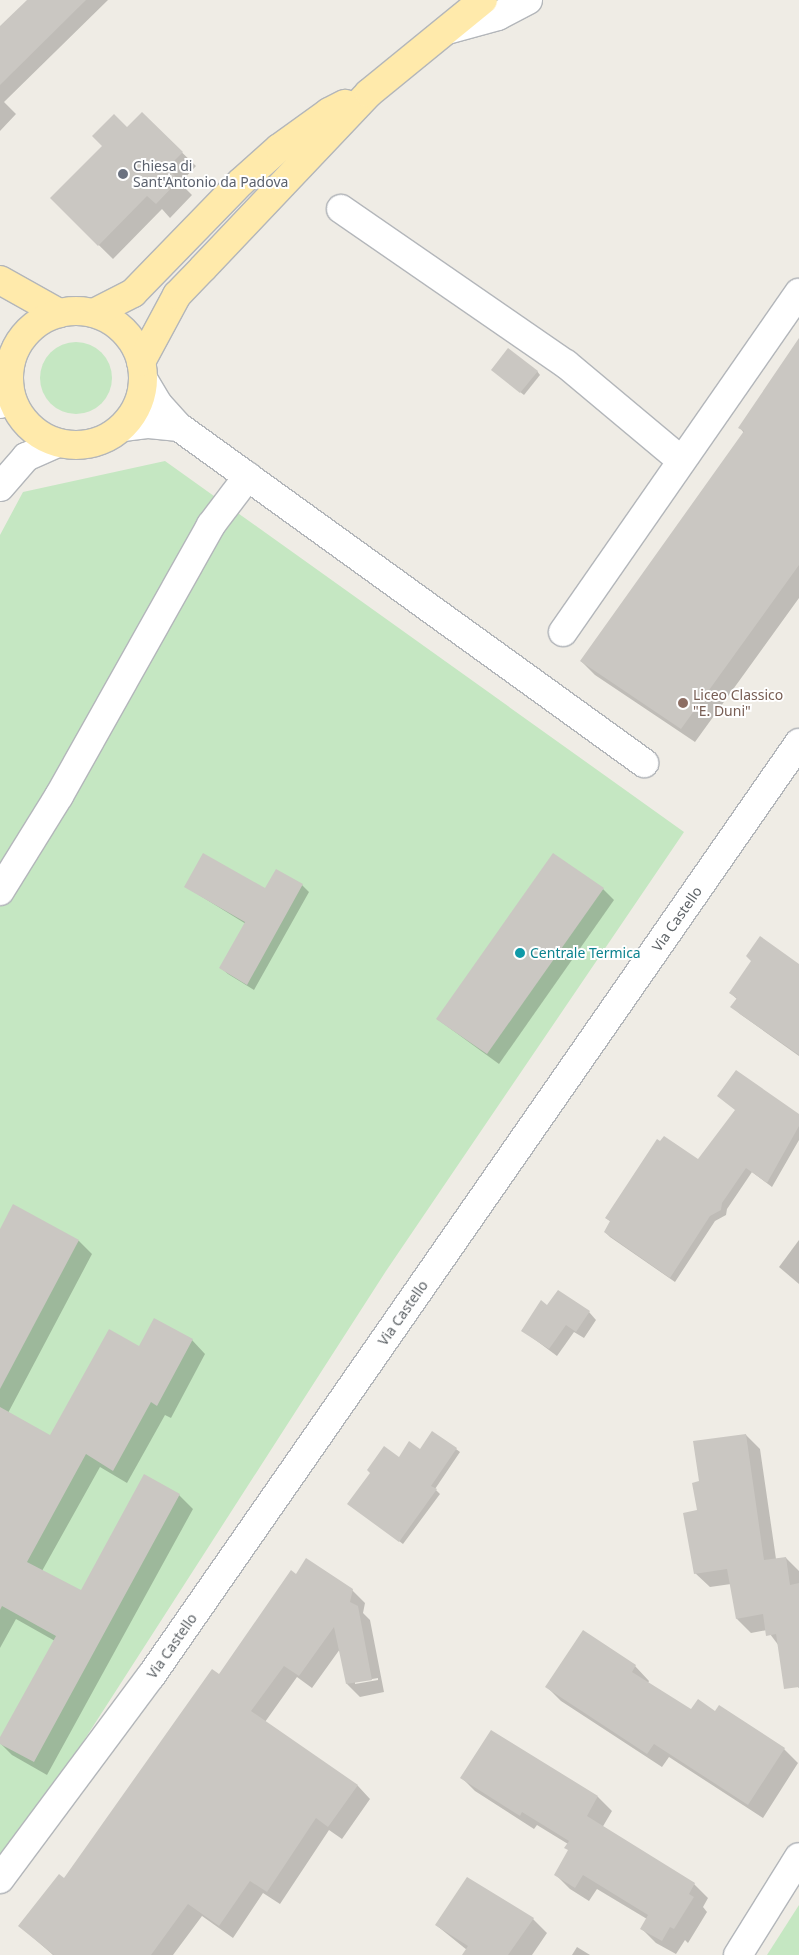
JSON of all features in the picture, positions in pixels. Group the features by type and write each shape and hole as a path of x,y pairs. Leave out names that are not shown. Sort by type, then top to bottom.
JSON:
{"main road":[{"path":"59,313 29,330 5,371 11,399 24,421 42,437 57,443 92,444 123,427 141,396 142,370 177,295 369,93 483,0"},
{"path":"0,280 59,313 94,313 133,293 154,275 241,182 279,148 329,112 369,93"},
{"path":"94,313 124,331 142,370"}],"street":[{"path":"447,30 498,16 528,0"},
{"path":"341,209 566,364 681,460"},
{"path":"563,632 799,292"},
{"path":"142,370 158,404 180,427 644,762"},
{"path":"123,427 149,424 180,427"},
{"path":"0,487 26,457 57,443"},
{"path":"0,892 59,796 211,525 248,476"},
{"name":"Via Castello","path":"0,1879 157,1668 799,742"},
{"path":"738,1955 799,1857"}],"green space":[{"path":"76,342 96,348 106,358 112,378 106,398 96,408 76,414 56,408 46,398 40,378 46,358 56,348"},
{"path":"165,461 684,832 386,1271 0,1871 0,535 23,492"},
{"path":"799,1905 799,1955 767,1955"}],"building":[{"path":"27,0 86,0 0,85 0,26"},
{"name":"Chiesa di Sant'Antonio da Padova","path":"142,112 183,152 167,168 179,180 156,204 147,196 98,246 50,198 102,146 92,136 114,114 127,127"},
{"path":"799,338 799,565 681,729 580,661 744,431 738,428"},
{"path":"508,348 538,371 520,393 491,370"},
{"path":"203,853 265,888 276,869 303,884 247,985 219,968 245,922 184,887"},
{"name":"Centrale Termica","path":"553,853 604,888 487,1054 436,1019"},
{"path":"760,936 799,964 799,1055 730,1007 737,998 729,993 751,961 746,956"},
{"path":"736,1070 799,1114 799,1126 767,1183 746,1168 722,1203 721,1210 710,1216 670,1278 604,1232 610,1221 605,1218 657,1139 660,1141 664,1136 698,1159 735,1110 717,1096"},
{"path":"13,1204 79,1240 0,1389 0,1229"},
{"path":"558,1290 590,1311 576,1332 566,1325 549,1349 521,1331 541,1300 547,1305"},
{"path":"154,1318 193,1339 157,1406 151,1402 113,1471 86,1454 27,1562 81,1590 144,1474 180,1494 34,1762 0,1744 0,1737 56,1636 2,1606 0,1610 0,1407 50,1435 109,1329 139,1346"},
{"path":"432,1431 457,1448 431,1486 437,1489 399,1542 347,1504 370,1473 367,1470 384,1446 399,1457 409,1441 420,1449"},
{"path":"746,1434 764,1560 786,1557 790,1585 799,1583 799,1687 784,1689 776,1634 766,1636 763,1614 736,1619 727,1569 694,1574 683,1513 697,1510 692,1483 699,1481 693,1441"},
{"path":"306,1558 353,1589 350,1602 358,1606 372,1680 346,1684 334,1627 299,1676 284,1666 251,1711 358,1785 328,1827 316,1818 267,1892 250,1881 219,1926 188,1904 151,1955 54,1955 18,1926 59,1874 64,1878 212,1669 219,1674 291,1570 296,1574"},
{"path":"583,1630 636,1665 632,1672 691,1709 698,1699 715,1711 719,1705 785,1748 748,1805 654,1744 647,1754 545,1687"},
{"path":"491,1730 598,1796 587,1816 695,1883 689,1894 694,1897 674,1929 670,1927 662,1941 640,1929 648,1915 583,1875 575,1888 554,1875 568,1850 564,1848 569,1841 522,1812 520,1816 460,1778"},
{"path":"467,1877 534,1918 508,1955 462,1955 468,1946 435,1925"}],"place":[{"name":"Chiesa di Sant'Antonio da Padova","path":"123,174"},
{"name":"Liceo Classico \"E. Duni\"","path":"683,703"},
{"name":"Centrale Termica","path":"520,953"}]}
